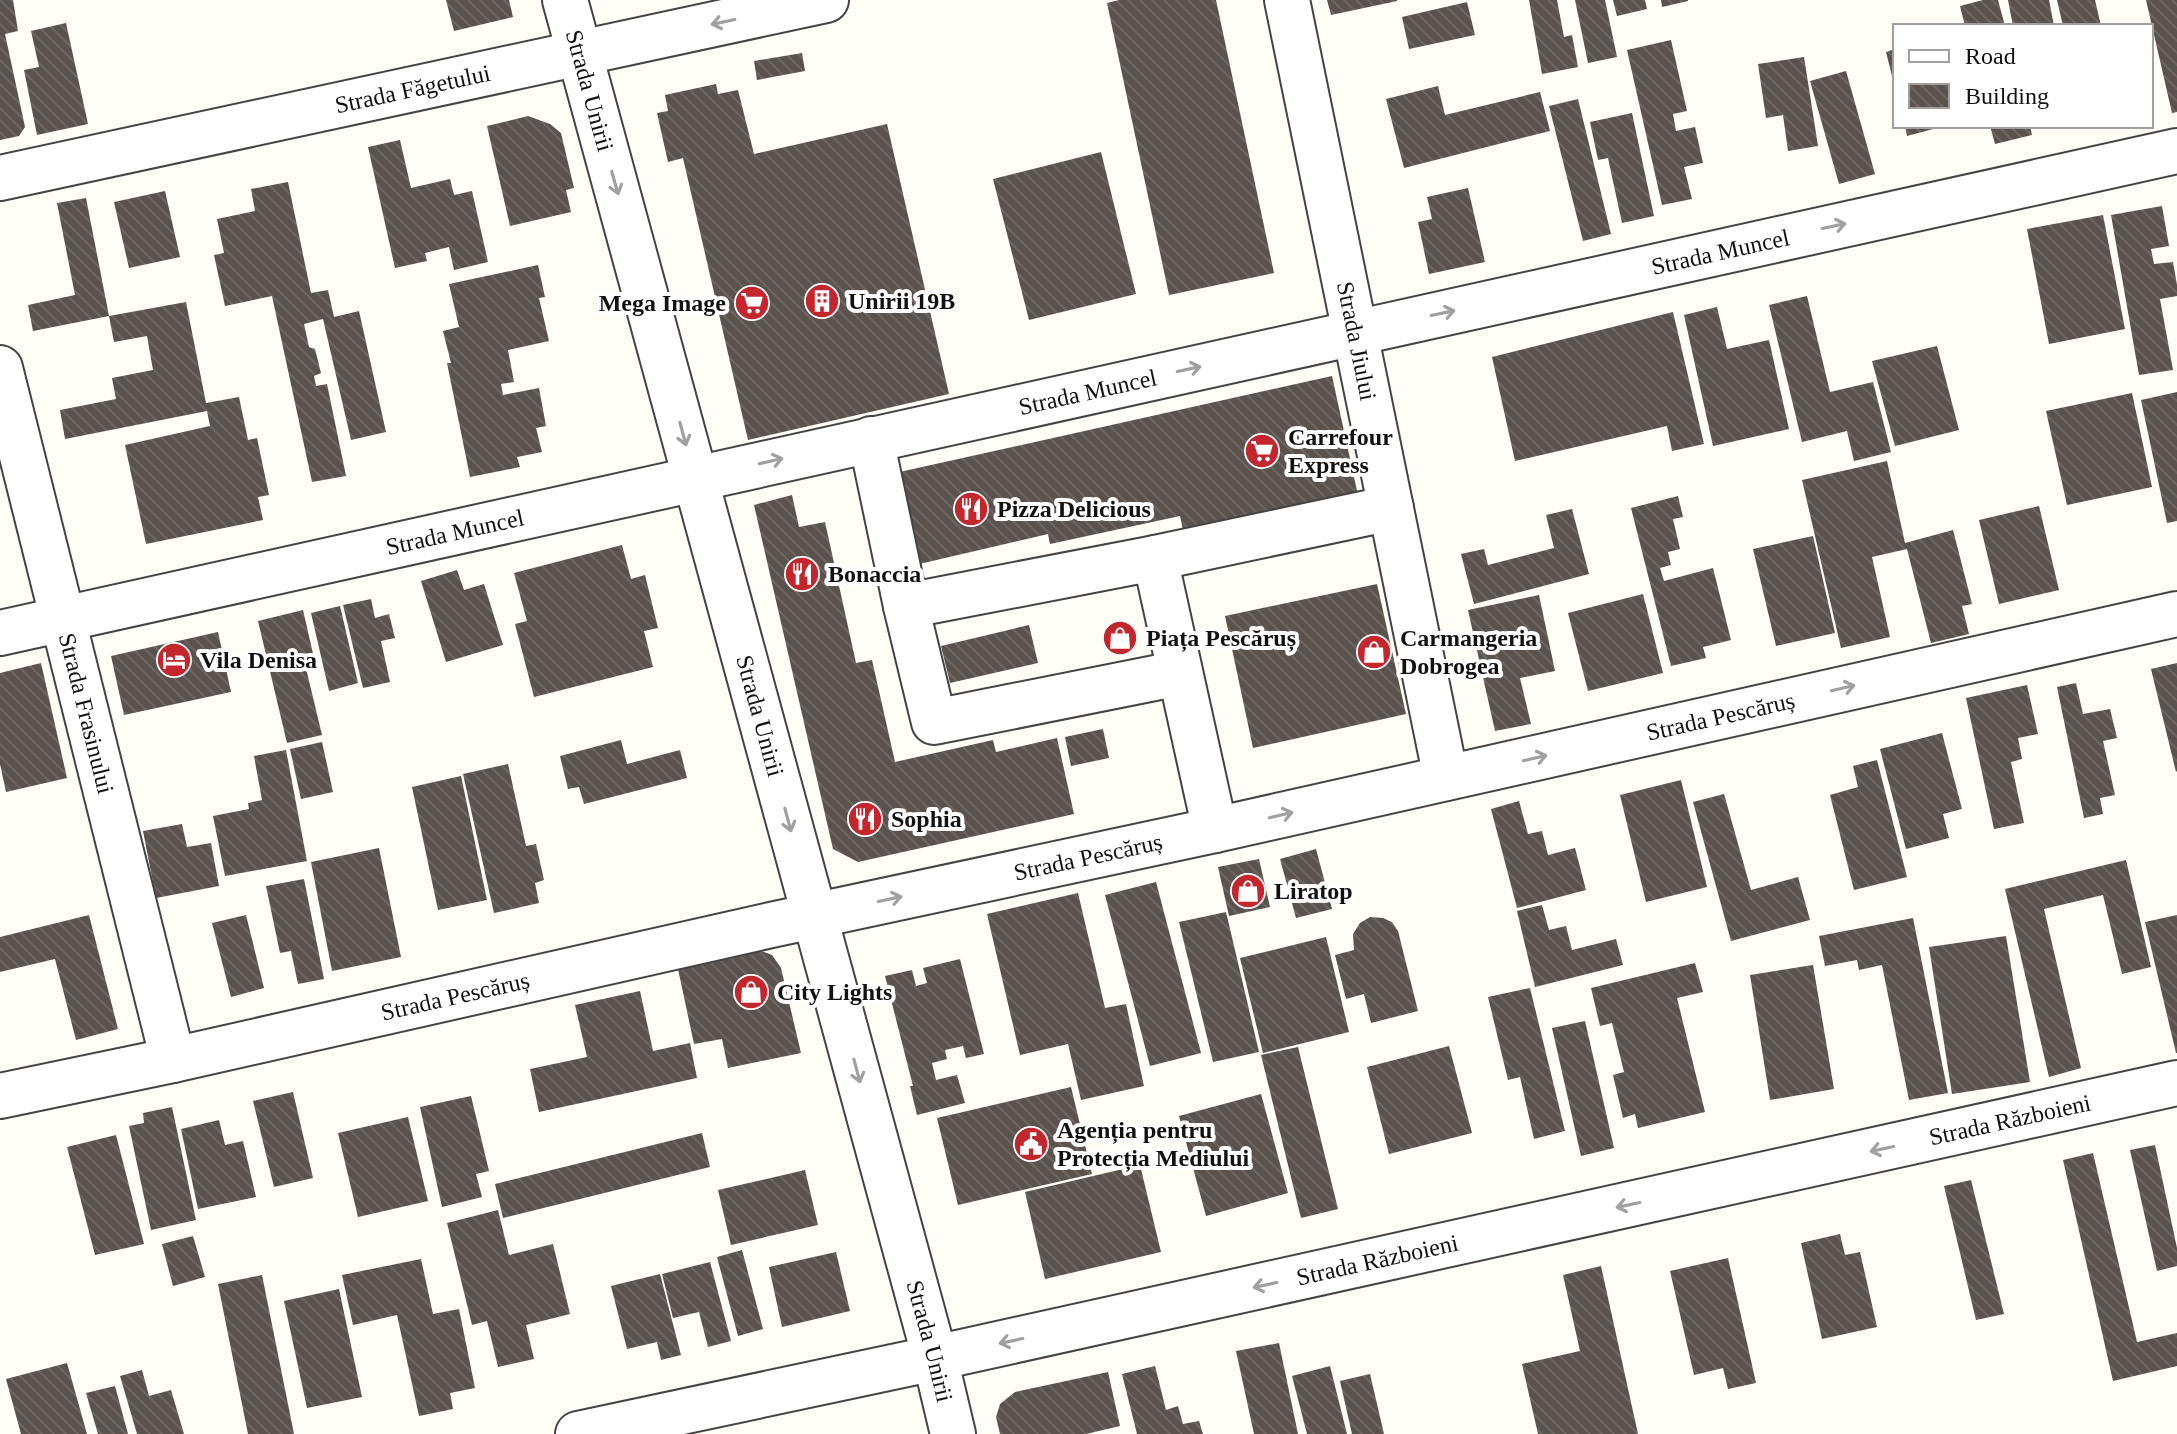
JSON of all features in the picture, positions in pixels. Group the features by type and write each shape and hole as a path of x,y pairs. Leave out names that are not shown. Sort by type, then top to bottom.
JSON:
{"street":[{"name":"Strada Unirii","path":"565,0 935,1358 953,1434"},
{"name":"Strada Făgetului","path":"0,178 826,0"},
{"name":"Strada Jiului","path":"1287,0 1446,778"},
{"name":"Strada Muncel","path":"0,633 2177,151"},
{"name":"Strada Frasinului","path":"0,368 173,1060"},
{"path":"871,439 934,722 1180,673"},
{"path":"906,606 1391,508"},
{"path":"1155,558 1215,830"},
{"name":"Strada Pescăruș","path":"0,1096 173,1060 814,915 1215,830 2177,614"},
{"name":"Strada Războieni","path":"578,1434 2177,1083"}],"building":[{"path":"0,0 13,0 18,31 5,34 25,127 19,136 0,140"},
{"path":"446,0 509,0 513,17 454,31"},
{"path":"1119,0 1216,0 1274,273 1169,295 1107,3"},
{"path":"1327,0 1397,0 1397,1 1331,15"},
{"path":"1529,0 1557,0 1564,37 1572,35 1578,67 1542,74"},
{"path":"1575,0 1605,0 1617,57 1588,63"},
{"path":"1613,0 1645,0 1647,9 1617,16"},
{"path":"1661,0 1688,0 1688,1 1662,7"},
{"path":"1998,0 2004,24 1964,24 1960,6"},
{"path":"2008,0 2049,0 2054,24 2013,24"},
{"path":"2057,0 2095,0 2101,24 2063,24"},
{"path":"2146,0 2177,0 2177,112 2172,113"},
{"path":"1467,2 1475,35 1409,49 1402,17"},
{"path":"66,23 88,124 37,135 24,70 39,67 31,31"},
{"path":"1671,40 1687,111 1673,114 1676,131 1695,127 1703,163 1684,167 1692,199 1662,205 1627,50"},
{"path":"1893,50 1893,80 1886,52"},
{"path":"802,53 805,71 757,80 754,61"},
{"path":"1804,57 1818,146 1788,151 1783,115 1766,118 1758,64"},
{"path":"1846,71 1875,174 1839,184 1810,81"},
{"name":"Unirii 19B","path":"716,84 718,94 738,90 754,154 887,124 949,394 748,440 683,158 668,162 657,113 668,111 665,95"},
{"path":"1438,86 1445,115 1540,92 1550,131 1404,168 1386,99"},
{"path":"1578,99 1611,234 1583,241 1549,106"},
{"path":"1632,113 1654,216 1622,223 1608,158 1598,160 1590,122"},
{"path":"528,116 550,124 561,133 574,188 566,190 571,212 510,226 487,126"},
{"path":"1905,128 1937,128 1907,136"},
{"path":"1991,128 2030,128 2032,135 1995,144"},
{"path":"400,140 411,188 450,179 454,195 472,191 488,262 454,270 449,247 425,253 427,261 395,268 368,147"},
{"path":"1101,152 1136,294 1029,320 993,179"},
{"path":"288,182 311,293 328,290 334,317 359,311 386,432 351,440 323,319 304,324 309,347 315,349 321,373 314,376 316,386 327,384 346,476 312,482 272,296 225,306 214,255 224,253 217,219 255,211 251,189"},
{"path":"1468,188 1485,262 1429,274 1418,222 1432,219 1427,197"},
{"path":"165,191 180,257 129,268 114,202"},
{"path":"86,198 109,316 33,331 28,305 75,295 57,203"},
{"path":"2162,206 2169,246 2151,249 2154,264 2173,262 2177,296 2160,299 2173,370 2139,375 2111,215"},
{"path":"2103,215 2125,329 2049,344 2027,229"},
{"path":"538,265 545,297 539,298 549,341 508,350 514,382 501,384 503,395 539,388 546,426 536,428 542,452 517,457 520,467 470,477 443,331 459,327 449,284"},
{"path":"1807,296 1830,392 1873,382 1891,452 1854,461 1847,431 1802,442 1769,305"},
{"path":"186,302 206,403 239,397 248,440 257,438 269,495 258,497 263,520 146,544 125,445 210,426 207,411 65,439 60,410 116,399 112,378 153,370 147,336 114,342 109,316"},
{"path":"1717,307 1727,349 1769,340 1789,429 1713,446 1684,315"},
{"path":"1673,312 1704,444 1672,451 1667,426 1515,461 1492,357"},
{"path":"1937,346 1959,430 1895,446 1872,361"},
{"path":"1332,376 1359,500 1185,540 1180,516 1050,544 1048,534 915,565 895,473"},
{"path":"2177,392 2177,521 2167,523 2141,400"},
{"path":"2132,393 2152,487 2067,505 2046,411"},
{"path":"1887,461 1905,543 1953,530 1972,604 1962,606 1969,634 1931,643 1907,549 1872,557 1890,637 1841,648 1802,480"},
{"path":"792,495 799,527 825,522 856,663 872,660 895,762 993,740 996,752 1057,738 1074,814 858,862 833,849 754,505"},
{"path":"1678,496 1683,517 1673,519 1680,549 1668,552 1671,565 1660,568 1664,581 1713,568 1731,640 1703,647 1706,658 1671,666 1631,508"},
{"path":"2039,506 2059,590 1999,604 1979,520"},
{"path":"1572,509 1589,574 1474,604 1461,554 1484,549 1488,565 1554,548 1546,515"},
{"path":"1813,536 1835,633 1776,646 1753,549"},
{"path":"622,545 631,579 645,575 658,628 644,631 653,667 534,697 515,624 527,621 514,573"},
{"path":"457,570 464,590 484,584 503,645 446,662 421,581"},
{"path":"1377,584 1406,714 1253,748 1225,616"},
{"path":"1643,594 1663,673 1588,691 1568,613"},
{"path":"1539,595 1555,671 1520,678 1531,724 1495,731 1468,610"},
{"path":"371,599 375,618 389,614 395,638 381,641 390,682 363,688 343,605"},
{"path":"340,606 358,683 329,691 311,613"},
{"path":"303,610 314,658 304,660 322,735 287,743 258,621"},
{"path":"1029,625 1038,663 950,683 941,646"},
{"path":"218,632 231,692 124,715 111,656"},
{"path":"41,663 67,778 6,792 0,764 0,673"},
{"path":"2177,663 2177,771 2176,772 2151,669"},
{"path":"2076,683 2083,714 2110,709 2117,738 2103,741 2115,795 2100,798 2103,814 2084,818 2057,687"},
{"path":"2027,685 2038,734 2018,738 2022,759 2011,762 2024,823 1994,829 1966,698"},
{"path":"1103,729 1109,758 1071,766 1065,737"},
{"path":"1942,733 1962,809 1943,814 1949,838 1906,849 1880,749"},
{"path":"621,740 627,764 680,750 687,778 584,804 579,787 568,789 560,756"},
{"path":"322,742 333,792 301,799 290,749"},
{"path":"286,750 307,861 225,876 213,816 249,809 248,803 262,800 254,756"},
{"path":"1877,760 1907,877 1854,890 1830,795 1858,787 1853,766"},
{"path":"508,764 526,846 536,844 544,880 535,883 539,903 494,913 463,774"},
{"path":"461,776 487,900 438,910 412,787"},
{"path":"1681,780 1707,887 1646,902 1620,795"},
{"path":"1724,794 1751,890 1798,877 1810,920 1731,941 1693,802"},
{"path":"1519,801 1528,834 1542,831 1548,855 1575,848 1586,890 1517,908 1491,809"},
{"path":"182,824 187,847 211,843 219,886 156,898 143,831"},
{"path":"379,848 401,957 332,971 311,862"},
{"path":"1316,849 1332,909 1296,918 1280,859"},
{"path":"1259,859 1270,907 1229,916 1218,867"},
{"path":"2126,860 2151,967 2122,974 2103,895 2044,909 2081,1068 2049,1077 2005,889"},
{"path":"304,879 324,979 298,984 291,951 280,953 266,886"},
{"path":"1156,882 1201,1053 1150,1066 1105,895"},
{"path":"1078,893 1105,1008 1126,1004 1144,1086 1081,1100 1068,1044 1020,1055 987,914"},
{"path":"1542,905 1549,930 1566,926 1572,950 1616,939 1623,965 1535,987 1517,911"},
{"path":"1226,912 1259,1052 1213,1062 1179,922"},
{"path":"89,915 118,1029 76,1040 55,959 0,972 0,937"},
{"path":"246,915 264,988 231,997 212,923"},
{"path":"2177,915 2177,1053 2176,1053 2145,922"},
{"path":"1370,917 1392,922 1398,931 1418,1011 1371,1023 1364,994 1346,999 1335,955 1354,950 1353,934 1360,923"},
{"path":"1913,918 1948,1093 1909,1100 1882,965 1859,970 1857,960 1825,966 1819,936"},
{"path":"2006,936 2030,1082 1952,1094 1929,947"},
{"path":"1326,937 1349,1032 1263,1053 1240,958"},
{"path":"761,951 772,955 781,968 801,1053 728,1068 722,1039 694,1044 678,969"},
{"path":"960,959 984,1054 966,1058 963,1046 945,1050 947,1059 932,1063 936,1080 957,1075 965,1103 917,1115 910,1086 913,1086 885,976 912,970 916,986 927,983 923,968"},
{"path":"1695,963 1703,992 1677,998 1705,1112 1638,1128 1635,1114 1623,1118 1613,1075 1624,1072 1612,1023 1600,1026 1591,988"},
{"path":"1813,965 1834,1089 1770,1100 1750,975"},
{"path":"1530,988 1565,1131 1534,1139 1520,1077 1508,1080 1488,997"},
{"path":"640,991 653,1051 690,1043 697,1078 539,1112 530,1069 587,1057 575,1005"},
{"path":"1585,1021 1614,1148 1581,1156 1552,1028"},
{"path":"1449,1046 1472,1133 1389,1154 1367,1067"},
{"path":"1298,1047 1338,1209 1301,1218 1261,1055"},
{"path":"1071,1087 1092,1174 958,1205 937,1118"},
{"path":"293,1092 313,1178 274,1187 253,1101"},
{"path":"1261,1094 1288,1193 1206,1216 1179,1116"},
{"path":"471,1096 489,1171 476,1174 482,1197 442,1207 420,1107"},
{"path":"172,1107 196,1220 151,1230 129,1126 144,1123 143,1113"},
{"path":"408,1117 428,1201 358,1217 338,1133"},
{"path":"219,1120 225,1145 243,1141 256,1197 198,1209 181,1129"},
{"path":"702,1133 710,1167 503,1218 495,1184"},
{"path":"116,1135 144,1244 95,1255 67,1147"},
{"path":"2155,1145 2177,1248 2177,1266 2157,1271 2130,1150"},
{"path":"2093,1153 2137,1342 2177,1333 2177,1366 2113,1381 2063,1160"},
{"path":"1140,1165 1161,1252 1045,1279 1025,1192"},
{"path":"805,1170 818,1225 731,1245 718,1190"},
{"path":"1971,1180 2004,1314 1976,1320 1944,1186"},
{"path":"498,1210 509,1255 553,1244 570,1314 526,1325 534,1359 498,1367 487,1321 472,1325 447,1223"},
{"path":"1840,1234 1845,1255 1860,1252 1877,1327 1822,1339 1801,1243"},
{"path":"193,1236 205,1277 173,1286 162,1244"},
{"path":"742,1250 763,1329 738,1336 717,1257"},
{"path":"836,1252 850,1311 782,1327 769,1267"},
{"path":"1728,1258 1756,1383 1728,1389 1723,1368 1694,1375 1670,1271"},
{"path":"421,1259 433,1314 459,1309 475,1388 450,1393 453,1409 419,1416 397,1315 353,1325 342,1275"},
{"path":"710,1262 731,1341 708,1347 699,1312 673,1318 662,1274"},
{"path":"1601,1266 1638,1434 1538,1434 1522,1364 1580,1351 1563,1275"},
{"path":"660,1274 681,1355 661,1360 657,1342 627,1349 611,1286"},
{"path":"262,1275 294,1434 248,1434 218,1284"},
{"path":"339,1289 362,1397 307,1408 284,1301"},
{"path":"1279,1343 1298,1434 1254,1434 1236,1351"},
{"path":"67,1363 87,1434 21,1434 6,1379"},
{"path":"1155,1366 1166,1410 1178,1406 1183,1424 1199,1421 1203,1434 1137,1434 1122,1374"},
{"path":"1330,1366 1347,1434 1307,1434 1292,1376"},
{"path":"142,1370 149,1396 171,1390 184,1434 137,1434 120,1376"},
{"path":"1108,1372 1120,1426 1086,1434 1000,1434 996,1417 1000,1404 1015,1392"},
{"path":"1370,1374 1384,1434 1352,1434 1340,1381"},
{"path":"115,1386 128,1434 98,1434 86,1393"}],"place":[{"name":"Unirii 19B","path":"822,301"},
{"name":"Mega Image","path":"752,303"},
{"name":"Carrefour Express","path":"1262,451"},
{"name":"Pizza Delicious","path":"971,509"},
{"name":"Bonaccia","path":"802,574"},
{"name":"Piața Pescăruș","path":"1120,638"},
{"name":"Carmangeria Dobrogea","path":"1374,652"},
{"name":"Vila Denisa","path":"174,660"},
{"name":"Sophia","path":"865,819"},
{"name":"Liratop","path":"1248,891"},
{"name":"City Lights","path":"751,992"},
{"name":"Agenția pentru Protecția Mediului","path":"1031,1144"}]}
